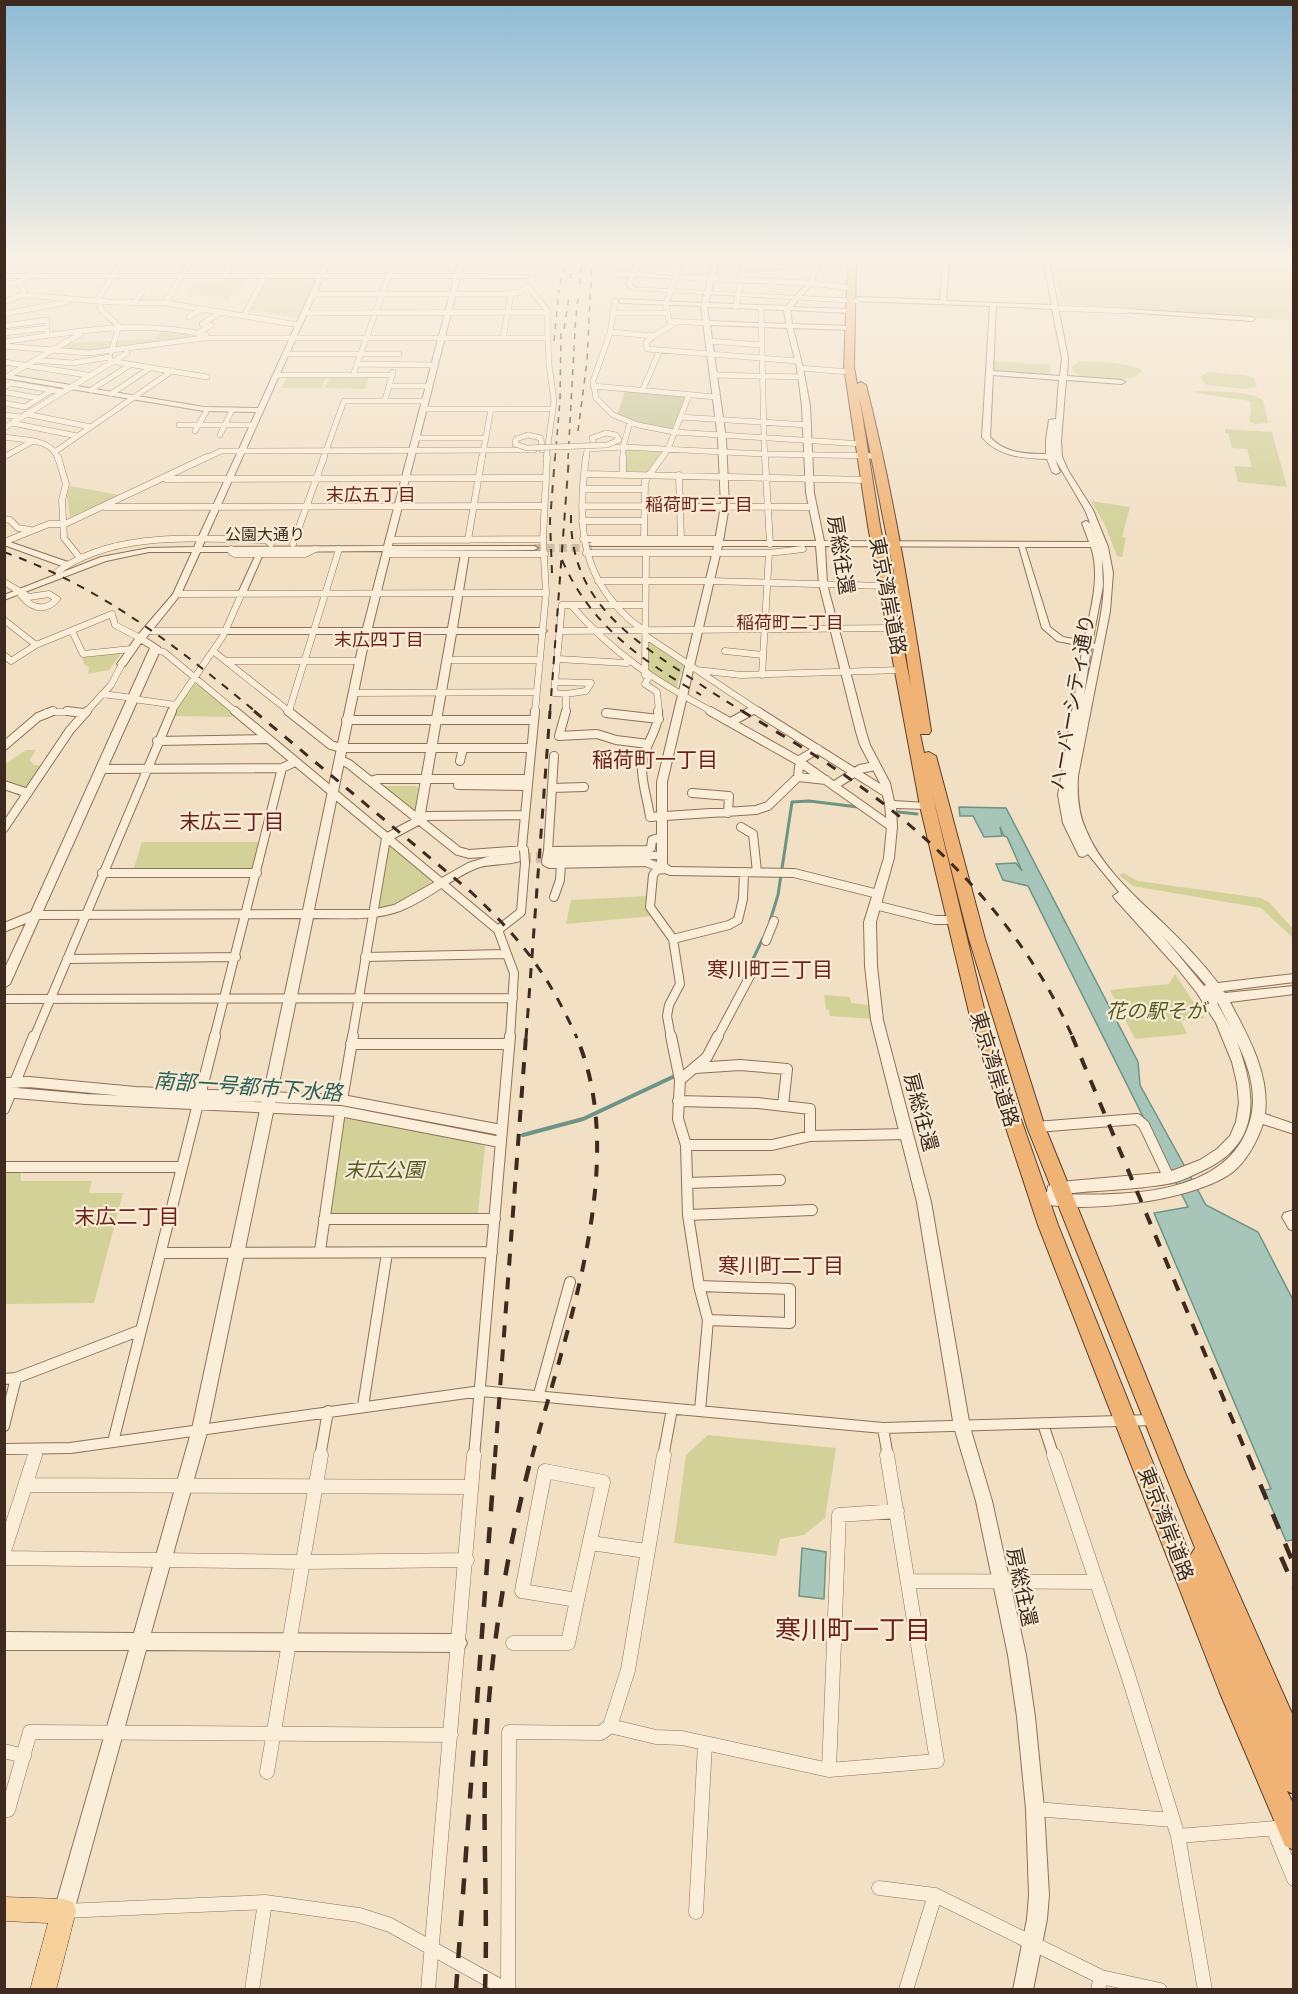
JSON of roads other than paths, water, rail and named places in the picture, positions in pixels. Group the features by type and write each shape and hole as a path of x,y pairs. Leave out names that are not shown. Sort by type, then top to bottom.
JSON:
{"highway":[{"name":"東京湾岸道路","path":"849,354 849,372 914,671 935,786 977,939 1036,1127 1177,1479 1293,1748"},
{"name":"東京湾岸道路","path":"858,354 869,480 887,546 885,586 927,806 984,1041 1037,1197 1285,1831"},
{"path":"1177,1479 1209,1583 1293,1781"}],"main road":[{"path":"4,1909 64,1911 44,1989"}],"street":[{"path":"7,377 47,354"},
{"path":"36,360 62,364 95,361 115,354"},
{"path":"124,354 135,356"},
{"path":"4,428 124,354"},
{"path":"4,828 83,712 111,685 131,649 177,594 286,354"},
{"path":"353,375 360,354"},
{"path":"385,400 399,354"},
{"path":"438,354 359,661 200,1429 64,1911 265,1902 359,1915 390,1925 508,1989 509,1732 601,1733 610,1726 628,1670 646,1551 672,1408"},
{"path":"498,930 520,912 522,847 546,593 543,539 545,449 553,409 550,354"},
{"path":"604,354 593,386 603,406 630,422 673,434 867,450"},
{"path":"644,389 658,354"},
{"path":"668,870 662,864 662,782 683,696 693,668 698,630 725,506 724,452 710,354"},
{"path":"721,354 762,358 800,369 849,372"},
{"path":"762,354 764,454 770,548 762,675"},
{"name":"房総往還","path":"796,354 808,425 809,478 820,546 823,584 865,745 885,783 889,799 892,827 889,858 870,922 875,1002 927,1219 962,1427 984,1501 1017,1655 1035,1809 1039,1895 1023,1989"},
{"path":"991,354 986,435 988,441 1008,452 1054,457"},
{"name":"ハーバーシティ通り","path":"1063,1195 1176,1191 1200,1184 1218,1175 1238,1157 1262,1105 1258,1074 1218,993 1183,950 1108,873 1084,837 1075,815 1072,796 1073,776 1093,646 1108,590 1109,568 1098,546 1089,510 1054,457 1064,354"},
{"path":"110,361 207,377"},
{"path":"4,362 87,375"},
{"path":"91,390 130,364"},
{"path":"357,364 435,365"},
{"path":"111,394 150,368"},
{"path":"713,375 762,376 800,369"},
{"path":"56,451 172,371"},
{"path":"990,374 1122,382"},
{"path":"276,375 392,375"},
{"path":"7,377 204,409 260,410"},
{"path":"4,387 11,383 62,392"},
{"path":"389,386 429,386"},
{"path":"593,386 716,397"},
{"path":"4,403 25,407 52,390"},
{"path":"4,392 38,398"},
{"path":"644,539 645,481 668,449 689,395"},
{"path":"292,544 344,400 425,401"},
{"path":"423,409 553,409"},
{"path":"468,540 491,409"},
{"path":"220,435 232,410"},
{"path":"195,431 206,412"},
{"path":"4,415 91,427"},
{"path":"680,417 808,425"},
{"path":"623,473 623,447 630,422"},
{"path":"12,423 77,436"},
{"path":"179,425 253,425"},
{"path":"545,449 542,443 541,440 538,436 525,435 514,441 517,445 527,448 539,447 549,447 589,445 595,445 607,445 617,442 619,437 609,433 596,435 592,438 592,439 596,448"},
{"path":"4,437 46,444 56,451 66,484 62,500 64,538 80,558"},
{"path":"415,438 486,438"},
{"path":"4,457 33,441"},
{"path":"867,450 809,446 764,454 623,447 587,449 582,506 583,540 590,548 598,581 616,606 645,633 754,709 857,773 889,799 927,806"},
{"path":"5,542 49,524 65,524 221,451 545,449"},
{"path":"584,474 650,473 869,480"},
{"path":"679,475 681,539"},
{"path":"160,479 544,478"},
{"path":"583,489 645,489"},
{"path":"100,507 544,506"},
{"path":"582,506 813,507"},
{"path":"115,519 116,507"},
{"path":"4,519 10,520 18,528 32,530"},
{"path":"582,521 645,521"},
{"path":"388,547 468,540 543,539"},
{"path":"583,540 681,539 718,546"},
{"path":"5,542 65,564"},
{"path":"57,572 65,564 113,547 140,542 199,545"},
{"name":"公園大通り","path":"4,598 57,572 101,554 126,548 271,544 388,547"},
{"name":"公園大通り","path":"4,592 17,590 114,555 199,545 231,549 534,546"},
{"path":"590,548 646,553 718,546 803,549 820,546"},
{"path":"590,548 718,546 803,549"},
{"path":"887,546 1022,548 1098,546"},
{"path":"770,548 1098,546"},
{"path":"388,547 465,554 545,554"},
{"path":"1022,548 1046,628 1060,639 1093,646"},
{"path":"231,549 231,552 235,554 305,554 315,549"},
{"path":"289,711 339,549"},
{"path":"646,553 647,676 645,684 657,692 659,719 642,765 650,817 728,813 756,810 768,806 798,777 800,763 818,749"},
{"path":"4,1109 11,1087 51,1000 167,718 225,631 258,554"},
{"path":"419,819 465,554"},
{"path":"598,581 710,581 885,586"},
{"path":"4,582 29,597 49,594 57,598 47,607 33,607 21,597 17,590"},
{"path":"177,594 546,593"},
{"path":"572,605 591,631 627,663 800,763 832,783 892,827"},
{"path":"556,682 591,683 586,691 554,693 561,606 645,605"},
{"path":"4,655 11,661 36,645 112,614 115,626 144,635 225,631 543,631"},
{"path":"4,620 36,645"},
{"path":"560,631 645,633 698,630 894,628"},
{"path":"72,631 84,654 131,649"},
{"path":"144,635 155,650 164,652 498,930 514,973 481,1391 471,1487 467,1560 428,1989"},
{"name":"ハーバーシティ通り","path":"1063,1195 1169,1178 1202,1165 1221,1153 1235,1140 1243,1120 1246,1101 1240,1061 1205,995 1100,875 1083,853 1068,823 1064,807 1063,783 1078,710 1082,673 1093,646"},
{"path":"4,984 155,650"},
{"path":"213,651 331,745 372,783 458,851 469,854 523,857"},
{"path":"725,651 763,655"},
{"path":"558,659 627,663"},
{"path":"446,660 538,660"},
{"path":"226,661 359,661"},
{"path":"693,668 741,675 901,669"},
{"path":"352,693 535,692"},
{"path":"102,694 176,705"},
{"path":"566,694 567,708 559,736 597,734 616,740 648,744"},
{"path":"731,722 754,709"},
{"path":"4,746 33,719 42,714 58,710 83,712"},
{"path":"606,713 659,719"},
{"path":"346,720 533,720"},
{"path":"157,741 267,739"},
{"path":"460,761 463,748"},
{"path":"340,754 430,749 531,748"},
{"path":"554,756 552,788 554,857 560,880 554,897"},
{"path":"102,769 282,768 295,762"},
{"path":"798,777 832,783 857,773 865,767 875,766"},
{"path":"113,1442 282,768"},
{"path":"372,783 528,782"},
{"path":"4,785 28,793"},
{"path":"552,788 584,787"},
{"path":"692,793 729,796 728,813"},
{"path":"320,1251 341,1106 386,838 427,816 525,815"},
{"path":"741,827 753,834 757,872"},
{"path":"554,857 648,850 651,848 652,840 662,837"},
{"path":"554,857 662,855"},
{"path":"4,928 35,915 372,914 397,908 482,862 523,857"},
{"path":"554,857 646,862 654,867 668,870"},
{"path":"700,1411 708,1320 699,1286 688,1215 686,1145 678,1119 679,1076 667,1016 669,1005 680,984 673,939 650,907 653,875 657,870 668,870 813,876 935,920 956,920"},
{"path":"673,939 729,925 738,920 743,899 744,872"},
{"path":"102,873 257,873"},
{"path":"782,873 783,884"},
{"path":"766,941 774,921"},
{"path":"365,957 506,954"},
{"path":"67,959 236,957"},
{"path":"679,1076 695,1068 707,1057 750,976"},
{"path":"1205,995 1293,978"},
{"path":"1218,993 1293,990"},
{"path":"4,999 513,998"},
{"path":"351,1044 509,1044"},
{"path":"695,1068 740,1065 787,1069 783,1105"},
{"path":"11,1087 86,1099 198,1099 341,1106 501,1130"},
{"path":"678,1101 783,1105 810,1109 810,1137"},
{"path":"341,1106 500,1142"},
{"path":"1258,1117 1293,1129"},
{"path":"1036,1127 1137,1119 1144,1125 1169,1178"},
{"path":"686,1145 772,1145 810,1137 907,1134"},
{"path":"4,1167 181,1167"},
{"path":"687,1182 780,1180"},
{"path":"1037,1197 1063,1195"},
{"path":"688,1215 812,1210"},
{"path":"1293,1216 1289,1217 1293,1225"},
{"path":"324,1219 495,1219"},
{"path":"161,1254 320,1251 492,1252"},
{"path":"363,1406 387,1253"},
{"path":"538,1394 570,1282"},
{"path":"699,1286 790,1289 790,1323 708,1320"},
{"path":"4,1426 10,1379 141,1330"},
{"path":"4,1449 70,1448 481,1391 538,1394 883,1428 1154,1420"},
{"path":"267,1772 317,1487 328,1411"},
{"path":"1043,1424 1178,1836 1205,1989"},
{"path":"610,1726 656,1737 682,1738 829,1770 937,1761 883,1428"},
{"path":"4,1551 9,1526 37,1450"},
{"path":"513,1644 568,1643 603,1482 545,1471 522,1591 577,1600"},
{"path":"26,1485 471,1487"},
{"path":"829,1770 839,1515 897,1511"},
{"path":"591,1543 646,1551"},
{"path":"4,1558 304,1562 467,1560"},
{"path":"908,1581 1096,1581"},
{"path":"4,1641 458,1643"},
{"path":"8,1810 30,1732 451,1735"},
{"path":"696,1912 705,1744"},
{"path":"4,1751 24,1756"},
{"path":"1035,1809 1173,1820"},
{"path":"1178,1836 1285,1831 1293,1879"},
{"path":"879,1887 935,1895 1032,1941 1100,1983 1161,1989"},
{"path":"906,1989 935,1895"},
{"path":"252,1989 265,1902"}],"waterway":[{"name":"南部一号都市下水路","path":"770,921 778,895 792,802 809,801 858,807"},
{"path":"898,812 917,814"},
{"name":"南部一号都市下水路","path":"744,978 763,938"},
{"name":"南部一号都市下水路","path":"523,1135 583,1119 677,1075"},
{"name":"南部一号都市下水路","path":"39,1088 98,1094"},
{"name":"南部一号都市下水路","path":"300,1104 346,1107 487,1133"}],"tunnel":[{"path":"534,548 593,548"},
{"path":"520,858 552,857"}],"railway":[{"path":"555,459 560,401 561,354"},
{"path":"568,459 574,354"},
{"path":"578,431 587,354"},
{"path":"552,573 550,521 555,457"},
{"path":"550,712 569,457"},
{"path":"571,515 573,542 579,565 588,586 601,605 616,622 653,653 744,712"},
{"path":"4,552 74,583 106,601 197,664 256,712"},
{"path":"562,560 588,604 620,639 658,668 701,695"},
{"path":"254,711 471,892 505,926 532,959"},
{"path":"532,959 550,711"},
{"path":"742,711 850,779 918,832 949,862 979,893 1032,962 1073,1038"},
{"path":"526,1038 532,959"},
{"path":"532,959 555,995 577,1038"},
{"path":"495,1457 526,1036"},
{"path":"532,1457 575,1302 587,1247 595,1191 597,1137 591,1085 576,1036"},
{"path":"1072,1036 1248,1457"},
{"path":"456,1990 495,1455"},
{"path":"485,1990 485,1774 488,1707 496,1634 508,1562 532,1455"},
{"path":"1248,1455 1294,1565"},
{"path":"1281,1557 1294,1587"}],"district":[{"name":"末広五丁目","path":"371,495"},
{"name":"稲荷町三丁目","path":"699,505"},
{"name":"稲荷町二丁目","path":"790,623"},
{"name":"末広四丁目","path":"379,640"},
{"name":"稲荷町一丁目","path":"655,760"},
{"name":"末広三丁目","path":"232,822"},
{"name":"寒川町三丁目","path":"770,970"},
{"name":"末広二丁目","path":"127,1217"},
{"name":"寒川町二丁目","path":"781,1266"},
{"name":"寒川町一丁目","path":"853,1630"}],"park label":[{"name":"花の駅そが","path":"1156,1011"},
{"name":"末広公園","path":"384,1170"}]}
